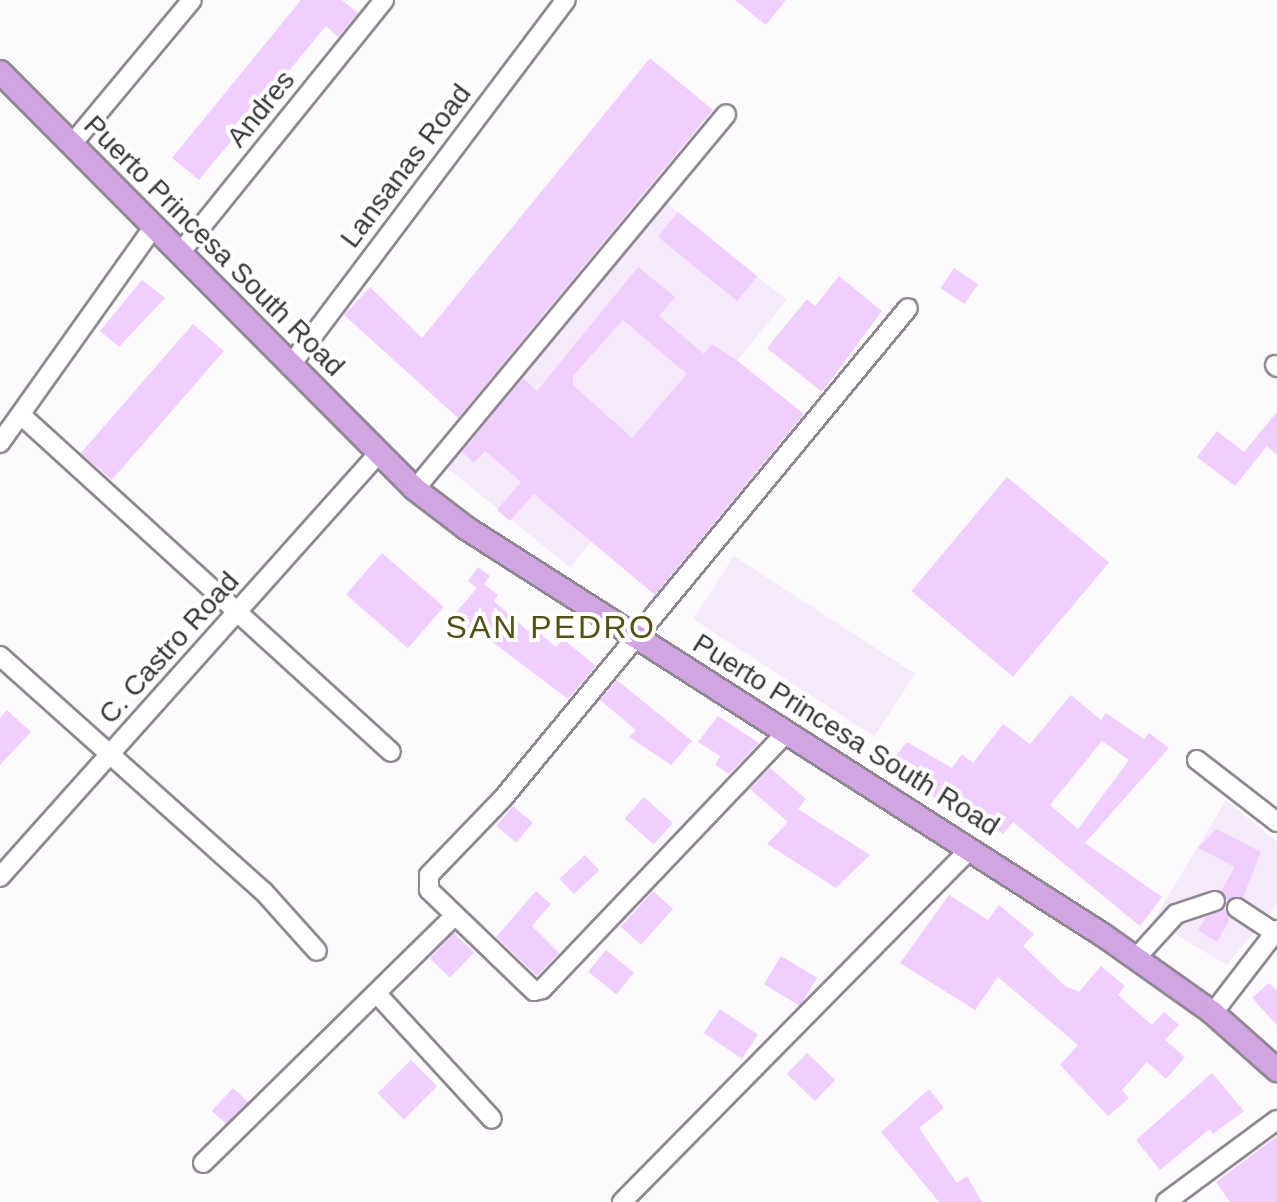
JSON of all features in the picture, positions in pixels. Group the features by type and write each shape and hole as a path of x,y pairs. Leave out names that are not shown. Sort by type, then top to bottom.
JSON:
{"main road":[{"name":"Puerto Princesa South Road","path":"0,72 415,489 636,637 1136,958 1214,1013 1277,1070"}],"street":[{"path":"72,144 192,0"},
{"name":"Andres","path":"180,253 384,0"},
{"name":"Lansanas Road","path":"290,366 566,0"},
{"path":"415,489 726,114"},
{"path":"0,443 154,226"},
{"path":"786,733 542,989 534,991 452,918 430,890 429,875 636,637 908,308"},
{"path":"20,416 392,752"},
{"name":"C. Castro Road","path":"1,873 378,454"},
{"path":"0,656 264,892 316,951"},
{"path":"1197,760 1277,822"},
{"path":"622,1202 970,849"},
{"path":"1136,958 1176,914 1215,902"},
{"path":"1214,1013 1276,932 1237,908"},
{"path":"202,1163 378,995 452,918"},
{"path":"378,995 492,1119"},
{"path":"1166,1202 1277,1120"}],"shaded area":[{"path":"663,200 787,300 570,567 447,467"},
{"path":"734,556 915,674 874,737 693,619"},
{"path":"1226,800 1277,842 1277,904 1227,965 1153,921"}],"building":[{"path":"301,0 342,0 358,13 338,37 326,26 199,180 172,158"},
{"path":"735,0 786,0 766,25"},
{"path":"650,58 713,110 458,418 344,315 370,287 422,338"},
{"path":"678,212 757,276 737,301 658,237"},
{"path":"638,267 675,297 659,316 704,354 712,344 739,362 804,414 655,595 534,494 510,521 497,510 521,482 485,451 474,463 462,452 523,378 537,391","holes":["623,320 687,374 632,438 573,385 573,376"]},
{"path":"954,268 978,284 965,304 941,288"},
{"path":"839,276 882,311 822,392 767,348 807,299 815,306"},
{"path":"142,280 165,298 119,347 100,331"},
{"path":"193,324 224,351 112,480 81,453"},
{"path":"1277,412 1277,455 1267,446 1235,486 1197,457 1217,431 1244,452"},
{"path":"1007,477 1109,562 1013,677 911,591"},
{"path":"382,553 444,607 408,648 346,595"},
{"path":"478,567 490,576 484,584 498,595 494,601 528,631 531,626 556,647 563,639 596,666 568,699 474,628 465,639 446,624 477,588 468,581"},
{"path":"617,680 692,741 671,765 629,737 636,730 600,700"},
{"path":"1071,695 1101,720 1106,713 1144,739 1149,733 1169,748 1085,843 1162,897 1140,926 1013,822 1003,834 973,810 962,823 893,759 907,742 952,768 962,754 973,763 1003,724 1030,744","holes":["1102,741 1129,760 1078,829 1050,805"]},
{"path":"7,710 31,732 0,765 0,718"},
{"path":"718,716 759,743 729,774 715,765 720,756 698,742"},
{"path":"770,768 806,799 798,809 870,855 836,888 767,844 788,822 750,789"},
{"path":"644,797 673,823 654,845 625,819"},
{"path":"513,806 533,823 516,843 496,826"},
{"path":"1216,829 1261,852 1243,897 1227,900 1221,891 1235,867 1198,848"},
{"path":"585,855 599,870 574,894 559,879"},
{"path":"536,891 551,904 532,926 559,953 537,976 496,937"},
{"path":"653,891 673,909 641,945 621,927"},
{"path":"949,895 988,920 999,905 1034,934 1023,946 1065,986 1079,992 1101,966 1125,986 1118,995 1152,1025 1164,1012 1179,1025 1165,1040 1185,1057 1166,1079 1147,1062 1122,1090 1129,1098 1108,1116 1060,1065 1078,1045 998,977 975,1010 900,963"},
{"path":"1225,909 1230,919 1217,942 1198,930 1206,917"},
{"path":"454,933 474,952 450,978 430,958"},
{"path":"606,950 634,973 616,994 588,972"},
{"path":"781,956 817,978 800,1006 764,984"},
{"path":"1269,983 1277,991 1277,1025 1252,998"},
{"path":"720,1009 758,1035 742,1059 704,1033"},
{"path":"807,1053 835,1080 815,1101 787,1074"},
{"path":"411,1060 437,1086 404,1119 378,1093"},
{"path":"1212,1073 1244,1111 1213,1134 1210,1129 1160,1170 1136,1140"},
{"path":"233,1088 248,1102 227,1125 212,1111"},
{"path":"929,1089 944,1108 919,1128 957,1183 967,1176 982,1202 939,1202 881,1132"},
{"path":"1277,1136 1277,1202 1230,1202 1216,1182"}],"district":[{"name":"SAN PEDRO","path":"551,627"}]}
